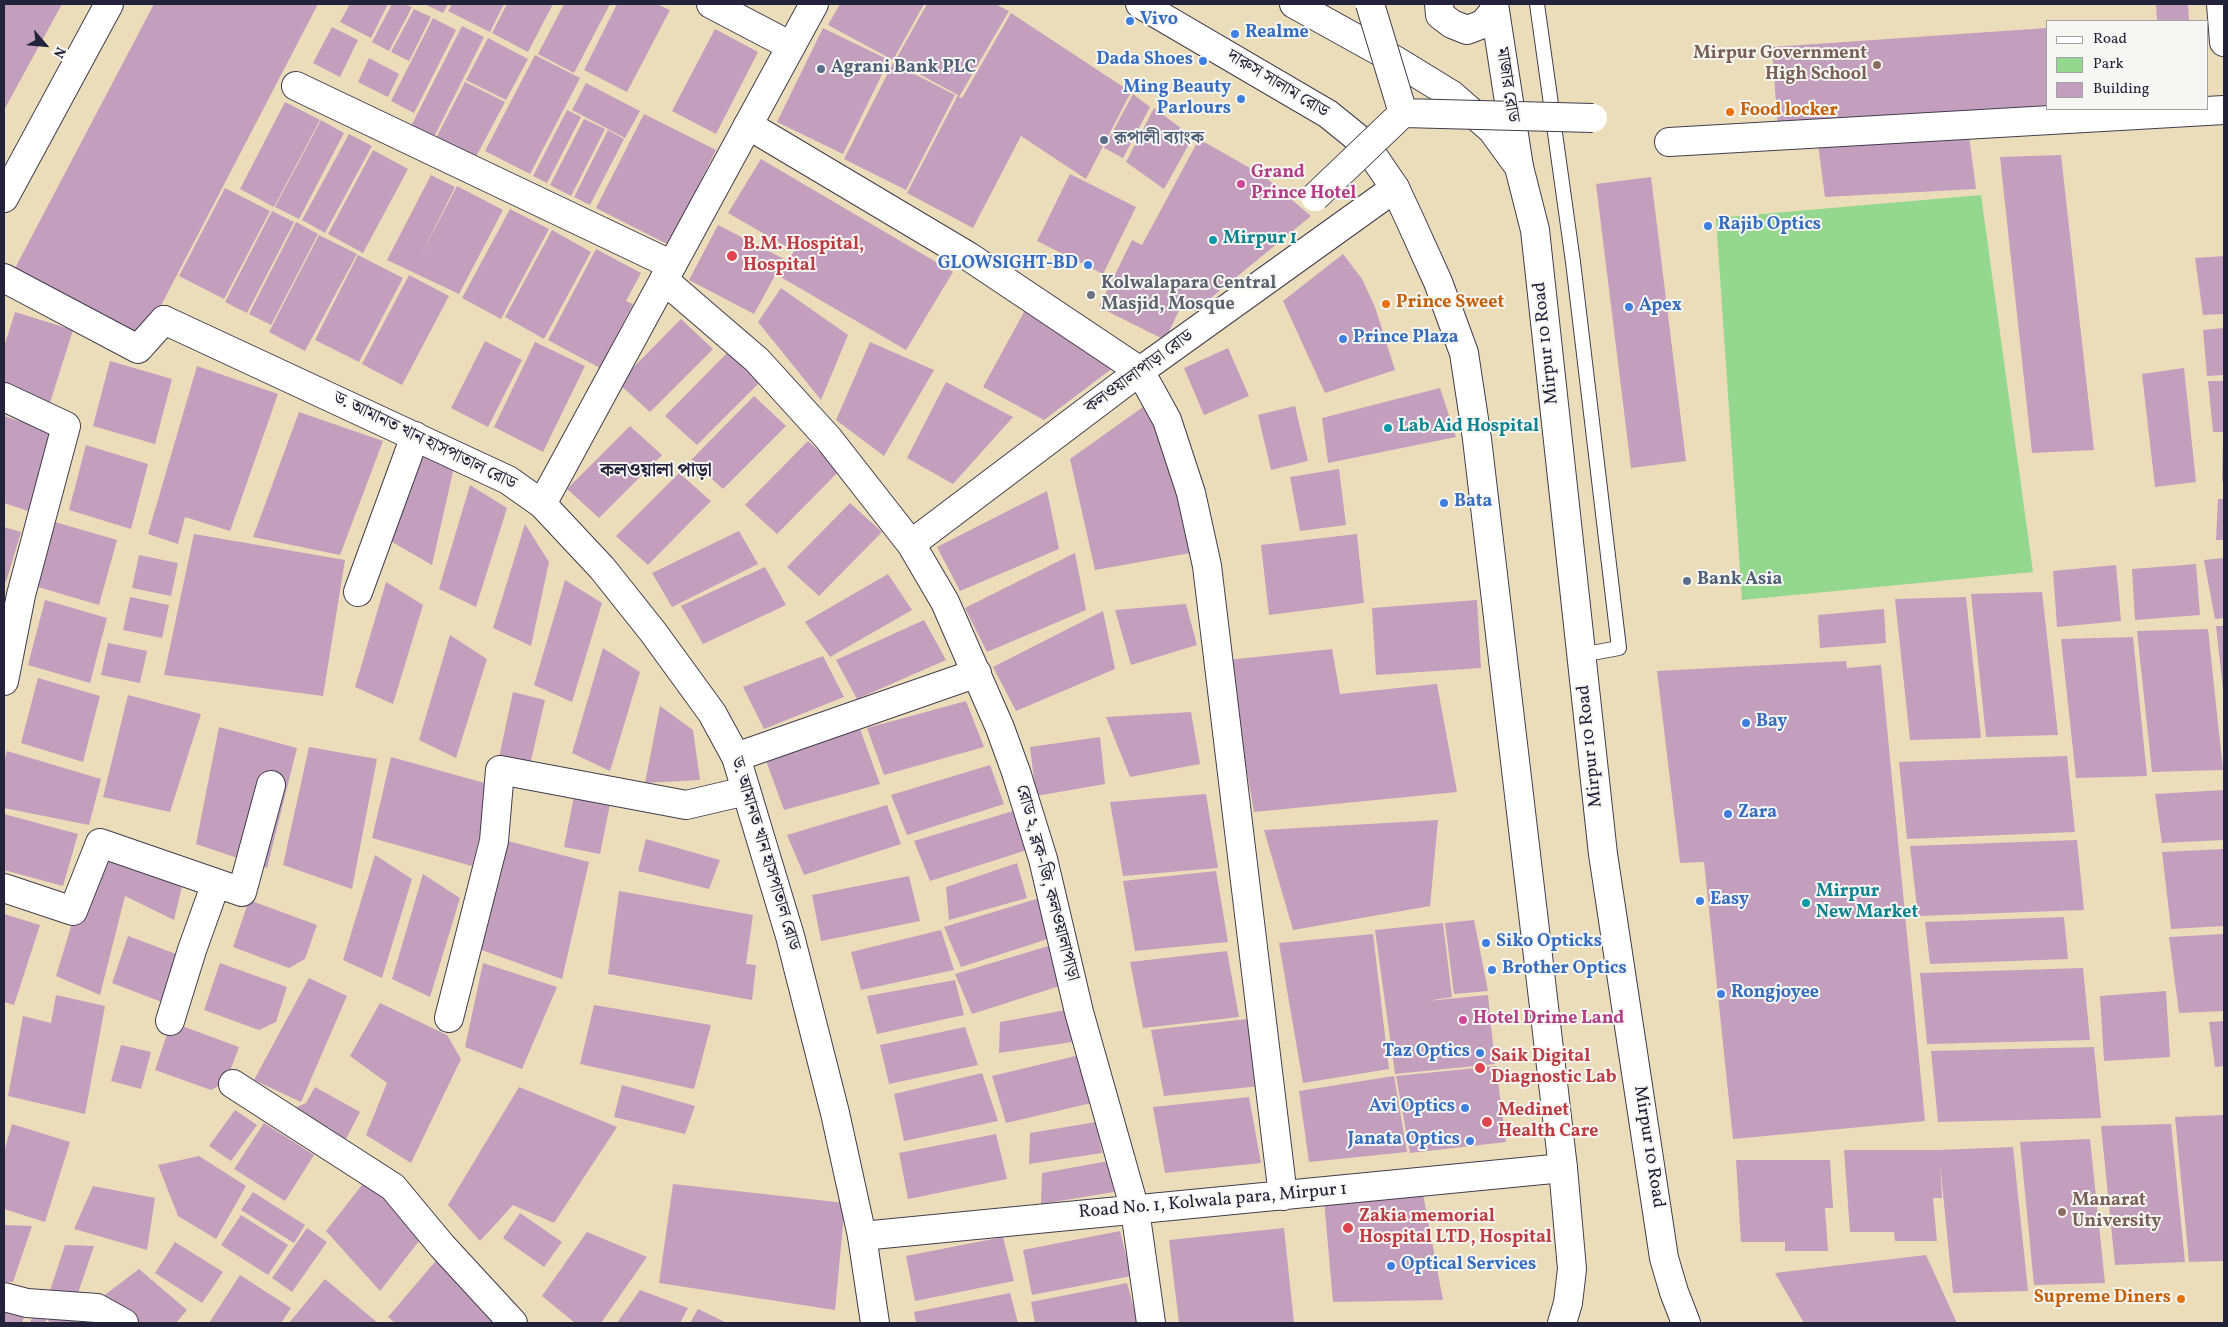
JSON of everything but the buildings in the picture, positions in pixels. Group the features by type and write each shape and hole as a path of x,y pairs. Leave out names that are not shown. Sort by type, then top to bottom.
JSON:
{"street":[{"path":"4,198 109,4"},
{"path":"711,4 791,46"},
{"path":"542,504 814,4"},
{"name":"দারুস সালাম রোড","path":"1140,4 1328,114 1365,144 1395,188"},
{"path":"1294,4 1395,60 1452,95 1492,130 1519,167"},
{"path":"1370,4 1403,113"},
{"path":"1439,4 1440,15 1452,24 1467,30 1483,24 1494,7"},
{"path":"2220,4 2224,42"},
{"name":"মাজার রোড","path":"1494,7 1519,167"},
{"name":"রোড ২, ব্লক-জি, কলওয়ালাপাড়া","path":"296,86 668,273 757,360 828,438 911,544 944,602 977,673 1016,772 1043,859 1079,1012 1135,1210 1151,1323"},
{"path":"1669,142 2224,110"},
{"path":"1315,197 1403,113 1593,118"},
{"path":"748,125 968,256 1140,371 1167,420 1191,493 1207,566 1283,1196"},
{"name":"Mirpur 10 Road","path":"1519,167 1535,230 1603,854 1664,1258 1674,1292 1686,1322"},
{"path":"1395,188 1438,282 1464,353 1478,449 1564,1168 1572,1269 1568,1303 1562,1323"},
{"name":"কলওয়ালাপাড়া রোড","path":"911,544 1140,371 1395,188"},
{"name":"ড. আমানত খান হাসপাতাল রোড","path":"4,278 138,348 164,320 508,480 542,504 602,568 653,632 712,713 736,757 790,936 834,1113 862,1236 875,1323"},
{"path":"4,397 66,426 13,593 4,681"},
{"path":"358,592 416,436"},
{"path":"736,757 977,673"},
{"path":"449,1018 494,842 500,770 686,805 746,791"},
{"path":"4,888 72,911 100,842 242,892 272,785"},
{"path":"170,1021 192,950 216,883"},
{"path":"233,1084 393,1187 442,1246 513,1323"},
{"name":"Road No. 1, Kolwala para, Mirpur 1","path":"862,1236 1564,1168"},
{"path":"4,1298 27,1303 97,1308 124,1323"}],"lane":[{"path":"1537,4 1573,262 1619,648 1581,655"}],"green space":[{"path":"1981,195 2033,572 1742,600 1716,218"}],"place":[{"name":"Vivo","path":"1130,21"},
{"name":"Realme","path":"1235,34"},
{"name":"Dada Shoes","path":"1203,61"},
{"name":"Mirpur Government High School","path":"1877,65"},
{"name":"Agrani Bank PLC","path":"821,69"},
{"name":"Ming Beauty Parlours","path":"1241,99"},
{"name":"Food locker","path":"1730,112"},
{"name":"রূপালী ব্যাংক","path":"1104,140"},
{"name":"Grand Prince Hotel","path":"1241,184"},
{"name":"Rajib Optics","path":"1708,226"},
{"name":"Mirpur 1","path":"1213,240"},
{"name":"B.M. Hospital, Hospital","path":"732,256"},
{"name":"GLOWSIGHT-BD","path":"1088,265"},
{"name":"Kolwalapara Central Masjid, Mosque","path":"1091,295"},
{"name":"Prince Sweet","path":"1386,304"},
{"name":"Apex","path":"1629,307"},
{"name":"Prince Plaza","path":"1343,339"},
{"name":"Lab Aid Hospital","path":"1388,428"},
{"name":"Bata","path":"1444,503"},
{"name":"Bank Asia","path":"1687,581"},
{"name":"Bay","path":"1746,723"},
{"name":"Zara","path":"1728,814"},
{"name":"Easy","path":"1700,901"},
{"name":"Mirpur New Market","path":"1806,903"},
{"name":"Siko Opticks","path":"1486,943"},
{"name":"Brother Optics","path":"1492,970"},
{"name":"Rongjoyee","path":"1721,994"},
{"name":"Hotel Drime Land","path":"1463,1020"},
{"name":"Taz Optics","path":"1480,1053"},
{"name":"Saik Digital Diagnostic Lab","path":"1480,1068"},
{"name":"Avi Optics","path":"1465,1108"},
{"name":"Medinet Health Care","path":"1487,1122"},
{"name":"Janata Optics","path":"1470,1141"},
{"name":"Manarat University","path":"2062,1212"},
{"name":"Zakia memorial Hospital LTD, Hospital","path":"1348,1228"},
{"name":"Optical Services","path":"1391,1266"},
{"name":"Supreme Diners","path":"2181,1299"}],"district":[{"name":"কলওয়ালা পাড়া","path":"656,473"}]}
